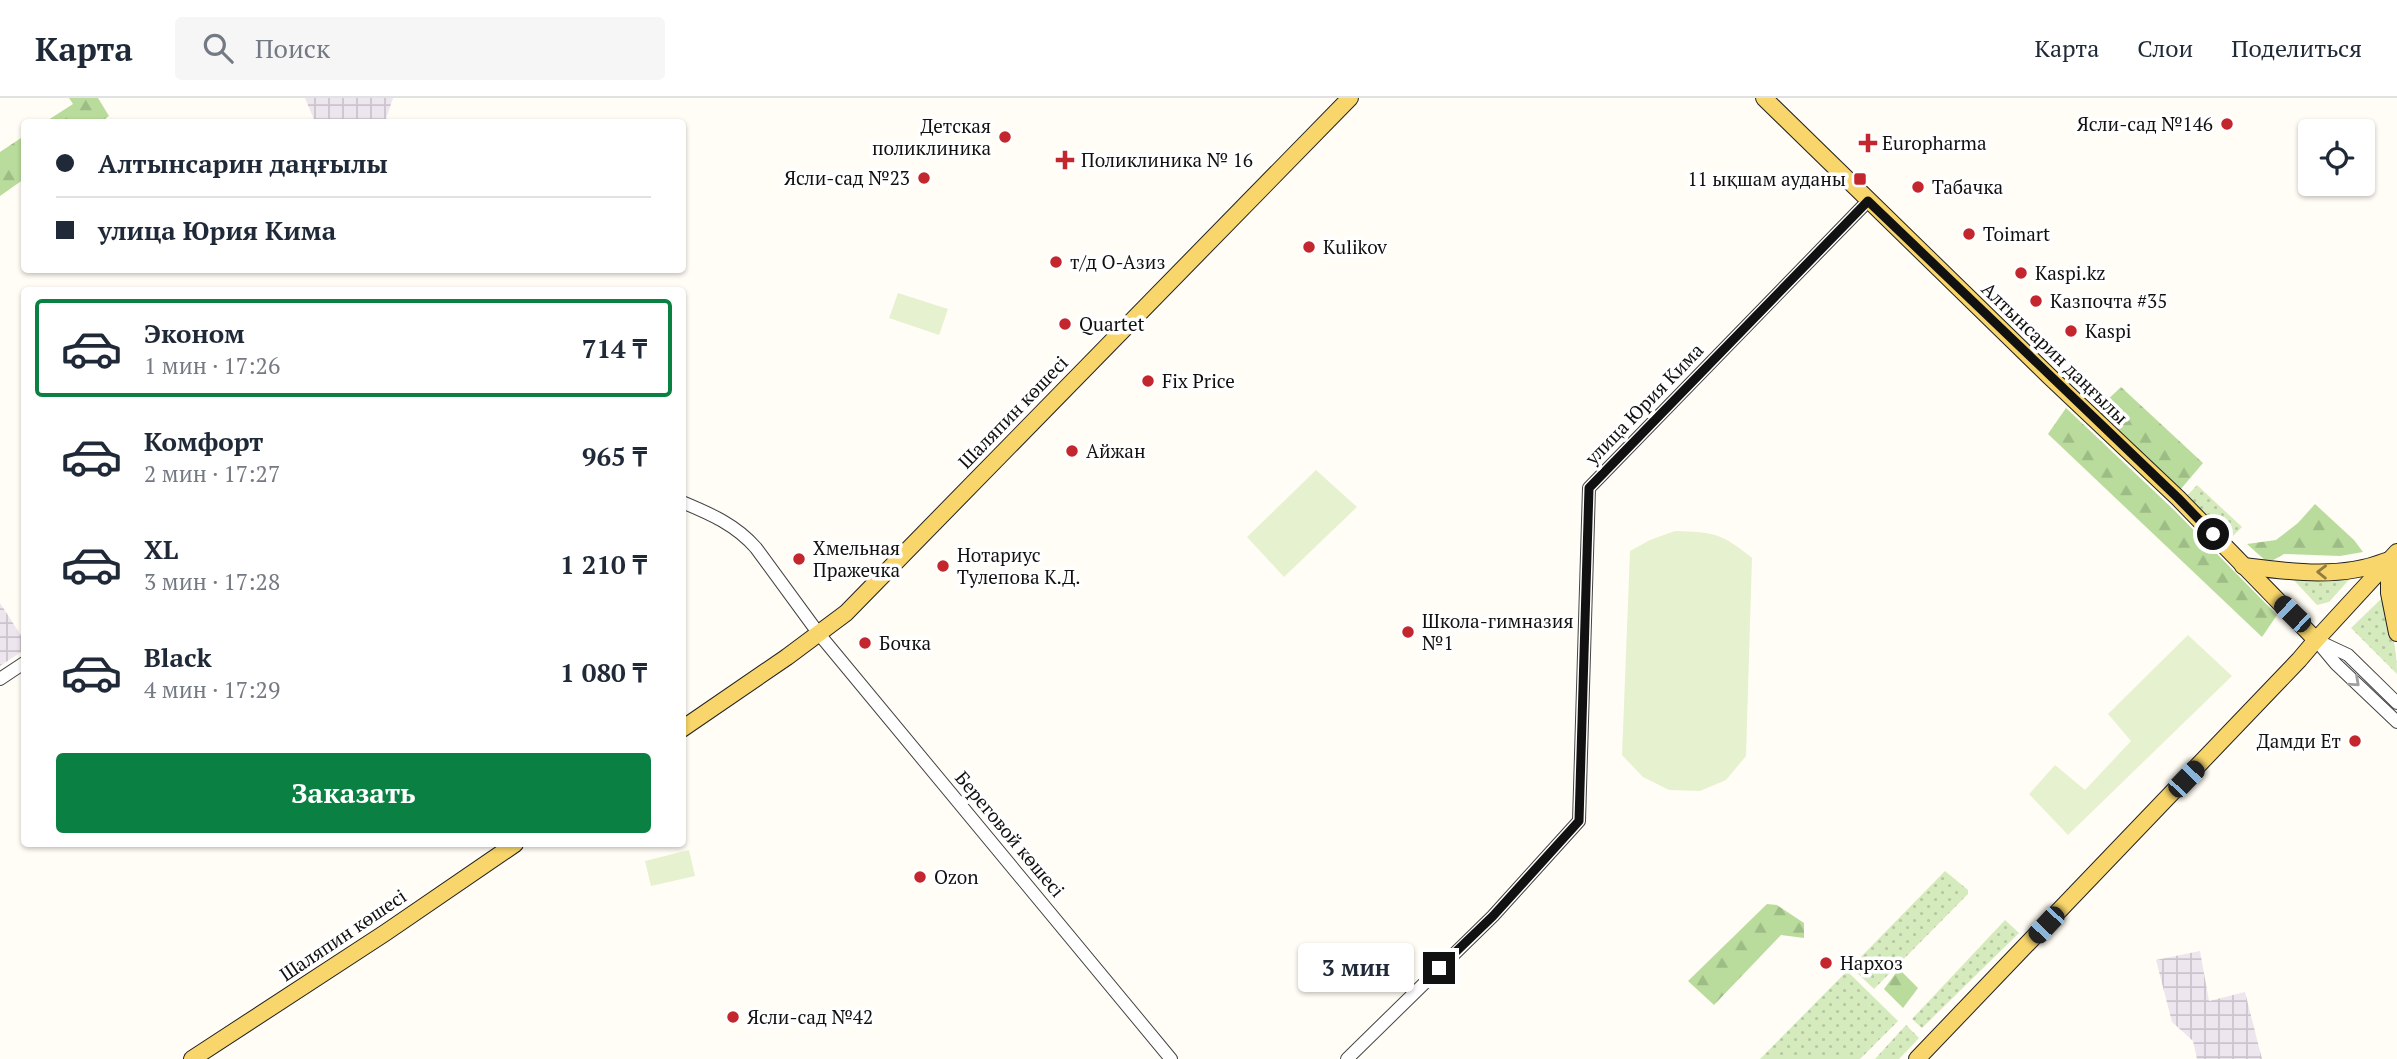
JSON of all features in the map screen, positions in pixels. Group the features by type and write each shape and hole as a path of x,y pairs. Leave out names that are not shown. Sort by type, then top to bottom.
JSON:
{"main road":[{"name":"Шаляпин көшесі","path":"686,726 819,634 861,598 1350,98"},
{"name":"Алтынсарин даңғылы","path":"1764,98 2178,498 2316,640"},
{"path":"2243,566 2279,571 2352,572 2366,569 2393,556"},
{"path":"2393,556 2389,593 2397,632"},
{"path":"1917,1059 2299,660 2393,556"},
{"name":"Шаляпин көшесі","path":"192,1059 511,847"}],"street":[{"name":"улица Юрия Кима","path":"1347,1059 1493,916 1579,821 1589,488 1868,201"},
{"name":"Береговой көшесі","path":"686,504 718,517 745,536 819,634 1171,1059"},
{"path":"2316,640 2347,655 2397,703"},
{"path":"2316,640 2336,664 2397,722"},
{"path":"0,679 21,665"}],"shaded area":[{"path":"305,98 393,98 386,119 314,119"},
{"path":"0,603 21,635 21,652 0,666"},
{"path":"2200,951 2209,1001 2245,992 2262,1059 2197,1059 2193,1041 2172,1022 2156,960"}],"green space":[{"path":"69,98 98,98 109,116 105,119 50,119 73,104"},
{"path":"21,138 21,181 0,196 0,152"},
{"path":"898,293 948,309 939,335 889,318"},
{"path":"2121,387 2203,463 2180,490 2099,411"},
{"path":"2066,408 2174,510 2277,615 2262,637 2048,434"},
{"path":"1316,470 1357,507 1284,577 1247,537"},
{"path":"2197,485 2242,527 2229,540 2186,497"},
{"path":"2315,504 2354,540 2363,552 2340,556 2284,554 2268,563 2247,544 2276,540 2298,523"},
{"path":"1675,531 1716,536 1732,543 1752,558 1746,756 1726,780 1700,791 1669,790 1643,777 1622,755 1630,551"},
{"path":"2354,574 2329,602 2317,605 2290,576"},
{"path":"2381,599 2393,636 2397,674 2351,628"},
{"path":"2188,635 2232,676 2068,835 2029,794 2055,765 2085,790 2131,741 2108,714"},
{"path":"689,850 695,876 651,886 645,861"},
{"path":"1945,871 1968,890 1968,894 1874,989 1851,967"},
{"path":"1767,904 1777,905 1804,923 1804,938 1781,935 1714,1005 1688,981"},
{"path":"2005,920 2019,933 1922,1028 1912,1019"},
{"path":"1899,969 1918,988 1903,1008 1884,989"},
{"path":"1847,971 1898,1021 1860,1059 1760,1059"},
{"path":"1906,1025 1919,1038 1899,1059 1875,1059"}],"place":[{"name":"Ясли-сад №146","path":"2227,124"},
{"name":"Детская поликлиника","path":"1005,137"},
{"name":"Europharma","path":"1868,143"},
{"name":"Поликлиника № 16","path":"1065,160"},
{"name":"Ясли-сад №23","path":"924,178"},
{"name":"11 ықшам ауданы","path":"1860,179"},
{"name":"Табачка","path":"1918,187"},
{"name":"Toimart","path":"1969,234"},
{"name":"Kulikov","path":"1309,247"},
{"name":"т/д О-Азиз","path":"1056,262"},
{"name":"Kaspi.kz","path":"2021,273"},
{"name":"Казпочта #35","path":"2036,301"},
{"name":"Quartet","path":"1065,324"},
{"name":"Kaspi","path":"2071,331"},
{"name":"Fix Price","path":"1148,381"},
{"name":"Айжан","path":"1072,451"},
{"name":"Хмельная Пражечка","path":"799,559"},
{"name":"Нотариус Тулепова К.Д.","path":"943,566"},
{"name":"Школа-гимназия №1","path":"1408,632"},
{"name":"Бочка","path":"865,643"},
{"name":"Дамди Ет","path":"2355,741"},
{"name":"Ozon","path":"920,877"},
{"name":"Нархоз","path":"1826,963"},
{"name":"Ясли-сад №42","path":"733,1017"}],"route":[{"path":"1439,968 1493,916 1579,821 1589,488 1868,201 2213,534"}]}
